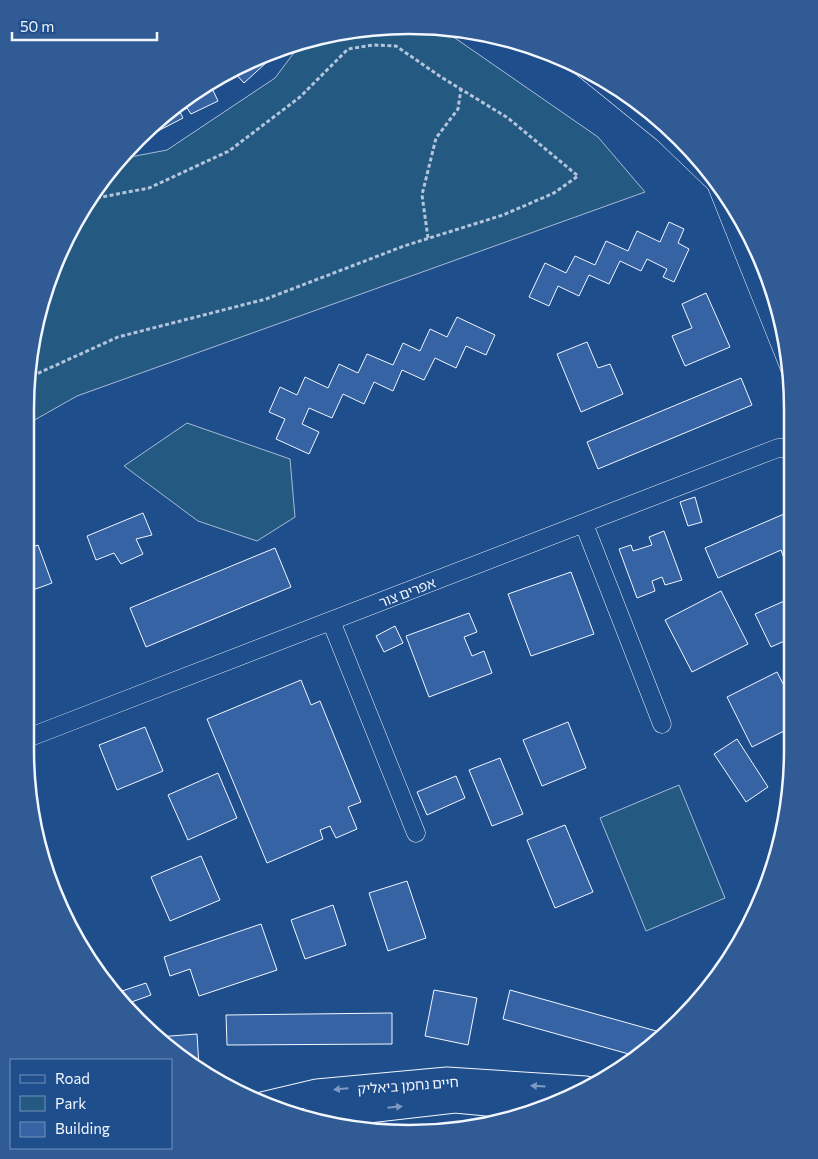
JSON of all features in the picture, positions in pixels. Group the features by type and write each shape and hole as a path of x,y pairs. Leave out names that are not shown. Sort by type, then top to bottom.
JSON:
{"street":[{"path":"726,208 777,338"},
{"name":"אפרים צור","path":"34,735 778,448 784,448"},
{"path":"584,524 662,724"},
{"path":"331,621 416,833"},
{"name":"חיים נחמן ביאליק","path":"277,1101 317,1092 447,1080 573,1088"},
{"name":"חיים נחמן ביאליק","path":"325,1115 455,1100 524,1107"}],"path":[{"path":"36,374 118,336 266,299 404,246 503,215 554,193 578,176 508,118 396,46 373,44 348,49 300,97 229,151 149,188 100,197"},
{"path":"428,238 422,195 436,138 458,109 461,89"}],"green space":[{"path":"409,34 453,37 598,137 645,192 77,396 34,420 37,360 41,336 54,288 72,243 84,221 111,181 132,157 167,150 275,78 294,52 336,41 360,37"},
{"path":"187,423 290,459 295,517 257,541 198,521 124,466"},
{"path":"679,785 725,898 646,931 600,818"}],"building":[{"path":"267,62 244,83 237,75"},
{"path":"213,89 218,101 191,114 187,108 180,112 183,118 158,131 181,111"},
{"path":"669,222 684,229 678,243 689,249 674,282 663,277 667,269 647,259 641,271 620,261 609,284 589,275 579,296 558,286 549,306 529,297 545,263 566,273 575,256 595,265 606,241 628,251 637,231 660,242"},
{"path":"706,293 730,347 685,366 672,336 692,328 682,304"},
{"path":"457,317 495,335 486,355 466,346 456,368 435,358 424,380 402,370 393,391 374,382 364,404 343,394 332,418 309,408 302,424 319,432 309,454 276,439 285,419 269,412 280,387 297,395 305,377 328,388 339,364 358,373 367,354 393,365 403,343 420,351 430,329 447,337"},
{"path":"587,342 598,368 610,364 623,394 581,412 557,354"},
{"path":"741,378 752,405 598,469 587,442"},
{"path":"695,497 702,522 688,526 680,502"},
{"path":"143,513 152,535 136,539 143,554 121,564 114,553 96,560 87,536"},
{"path":"784,514 784,558 781,550 718,578 705,548"},
{"path":"664,531 682,580 665,585 662,577 652,581 655,591 637,598 619,549 631,545 633,551 652,545 649,537"},
{"path":"38,545 52,583 34,590 34,546"},
{"path":"275,548 291,587 146,647 130,608"},
{"path":"571,572 594,634 531,656 508,594"},
{"path":"721,591 748,644 692,672 665,620"},
{"path":"784,601 784,641 771,647 755,614"},
{"path":"469,613 477,632 464,637 472,656 484,651 492,673 429,697 406,636"},
{"path":"395,626 403,643 384,652 376,636"},
{"path":"777,672 784,686 784,731 752,747 727,697"},
{"path":"301,680 311,705 320,701 361,802 348,807 357,829 336,838 330,826 320,830 323,839 267,863 207,719"},
{"path":"568,722 586,768 542,786 523,740"},
{"path":"145,727 163,771 117,790 99,745"},
{"path":"737,739 768,787 746,802 714,754"},
{"path":"500,758 523,814 492,826 469,770"},
{"path":"218,773 237,818 188,840 168,795"},
{"path":"456,776 465,798 427,815 417,792"},
{"path":"565,825 593,892 555,908 527,840"},
{"path":"201,856 220,900 170,921 151,877"},
{"path":"407,881 426,938 388,951 369,893"},
{"path":"333,905 346,945 305,959 291,920"},
{"path":"261,924 277,970 199,996 190,969 170,976 164,957"},
{"path":"146,983 151,995 132,1002 122,991"},
{"path":"434,990 477,998 468,1045 425,1036"},
{"path":"510,990 657,1031 629,1054 503,1019"},
{"path":"392,1013 392,1044 227,1045 226,1015"},
{"path":"197,1034 199,1060 181,1048 167,1036"}]}
